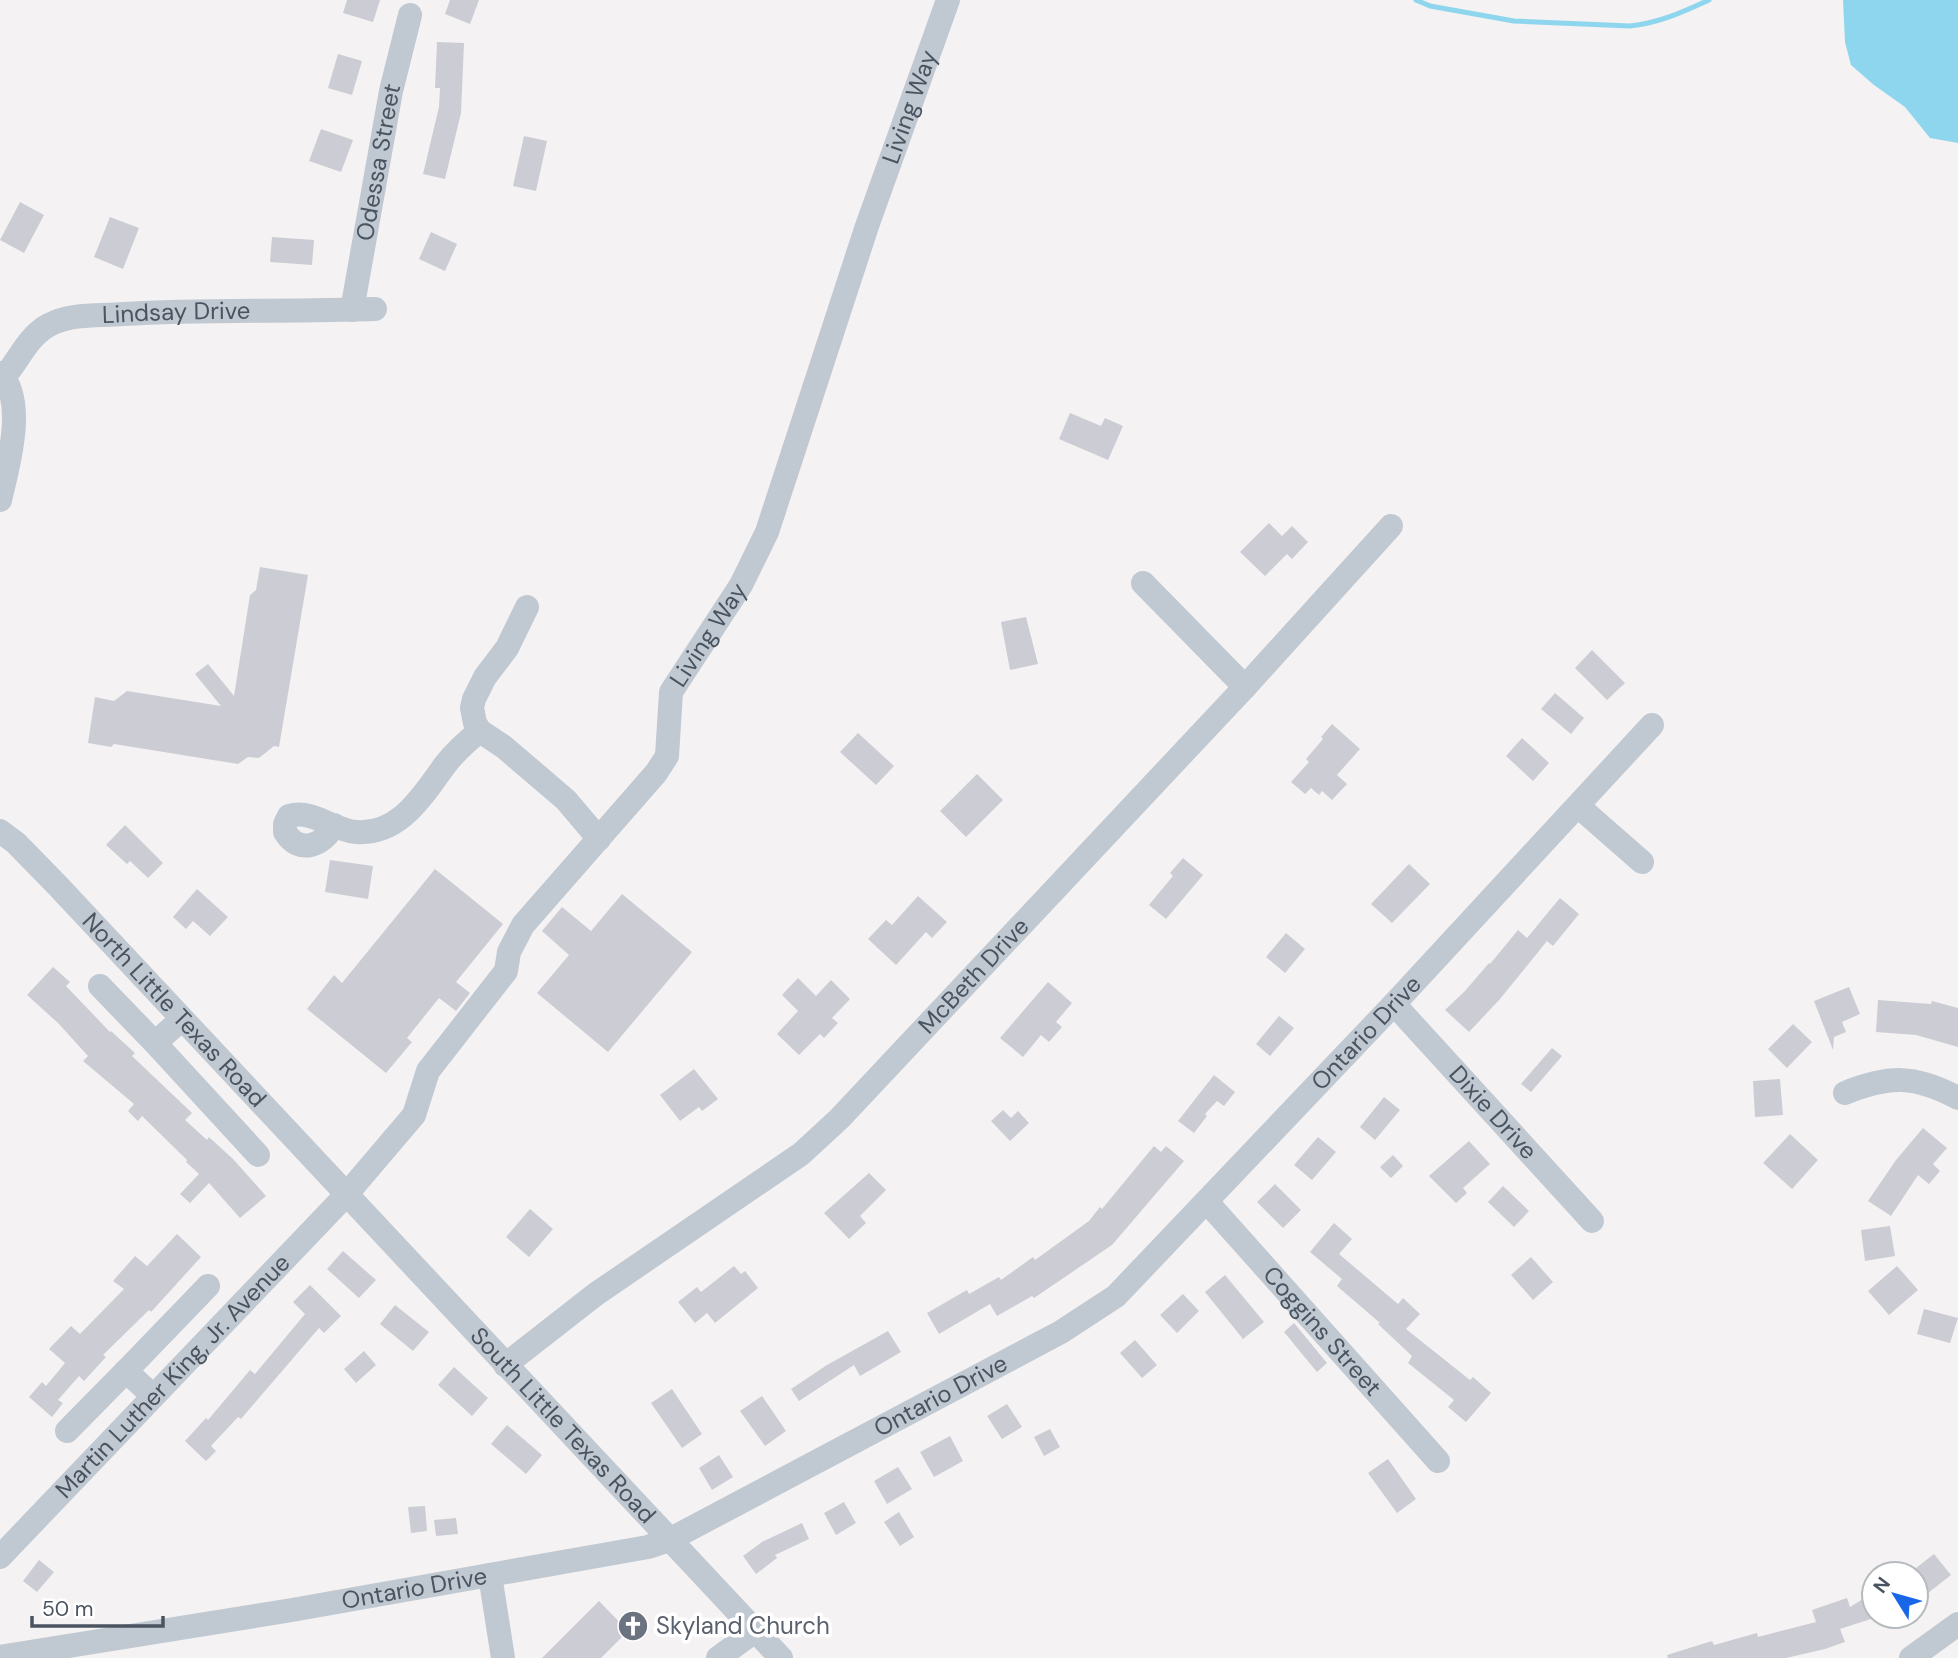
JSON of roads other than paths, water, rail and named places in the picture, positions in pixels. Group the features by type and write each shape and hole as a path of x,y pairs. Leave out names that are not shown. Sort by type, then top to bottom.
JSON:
{"street":[{"name":"Living Way","path":"345,1195 414,1115 428,1071 506,971 509,952 523,925 656,773 667,756 671,692 741,585 767,532 867,226 948,0"},
{"name":"Odessa Street","path":"363,309 391,91 410,15"},
{"name":"Lindsay Drive","path":"2,375 15,364 31,340 46,326 76,317 363,309"},
{"path":"0,500 15,411 13,398 2,375"},
{"name":"McBeth Drive","path":"505,1364 596,1294 801,1154 839,1119 1245,687 1391,526"},
{"path":"1143,583 1245,687"},
{"path":"527,607 507,648 485,677 474,699 473,714 480,731 566,800 598,839"},
{"name":"Ontario Drive","path":"0,1657 292,1610 648,1547 669,1540 1061,1332 1116,1296 1394,1004 1652,725"},
{"path":"334,825 358,832 386,829 404,816 424,795 461,746 480,731"},
{"path":"1578,806 1642,862"},
{"name":"North Little Texas Road","path":"0,831 16,843 58,886 345,1195"},
{"path":"100,986 258,1155"},
{"name":"Dixie Drive","path":"1394,1004 1592,1221"},
{"path":"155,1043 182,1019"},
{"path":"1845,1093 1874,1081 1903,1079 1943,1090 1958,1098"},
{"name":"South Little Texas Road","path":"345,1195 781,1658"},
{"name":"Martin Luther King, Jr. Avenue","path":"0,1557 345,1195"},
{"name":"Coggins Street","path":"1207,1202 1438,1461"},
{"path":"67,1431 208,1286"},
{"path":"126,1371 153,1396"},
{"path":"490,1575 503,1658"},
{"path":"1911,1658 1958,1624"},
{"path":"718,1658 755,1631"}],"water":[{"path":"1843,0 1958,0 1958,143 1930,138 1905,107 1851,65 1845,42"}],"waterway":[{"path":"1416,0 1430,6 1514,21 1630,26 1661,20 1709,0"}],"place":[{"name":"Skyland Church","path":"633,1626"}]}
